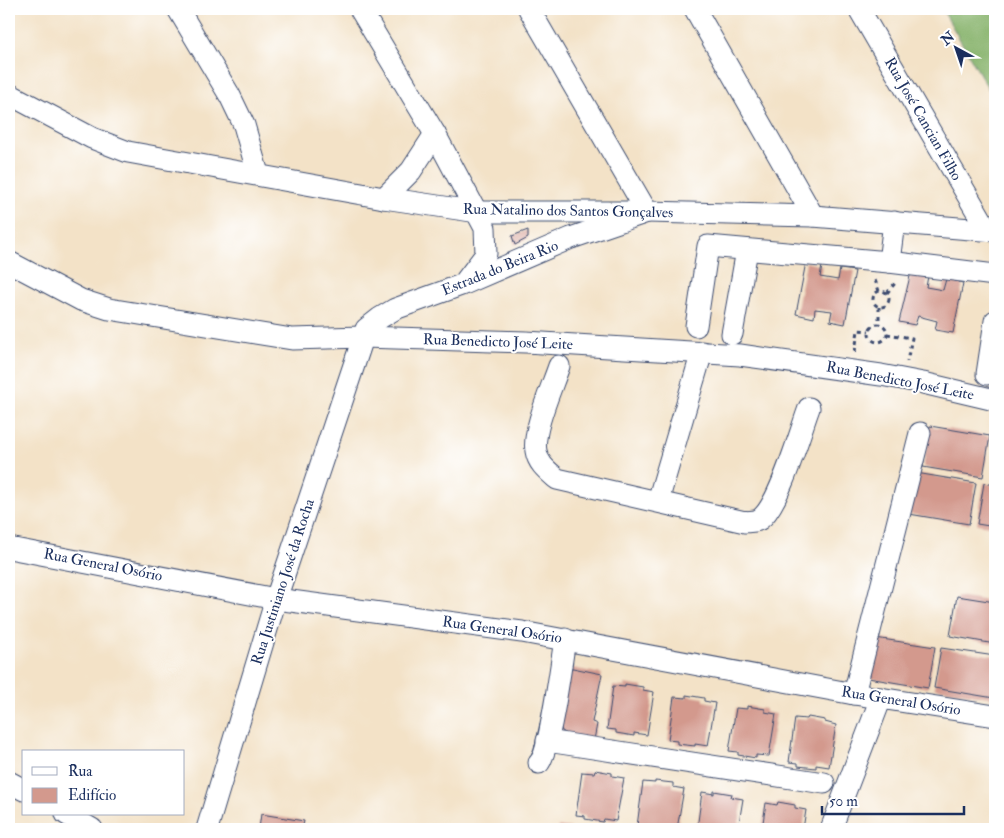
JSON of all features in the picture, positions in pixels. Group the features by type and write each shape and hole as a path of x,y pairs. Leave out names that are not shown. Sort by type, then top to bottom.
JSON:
{"street":[{"path":"178,9 230,96 244,125 258,174"},
{"path":"360,9 435,134 485,228 486,254 464,284"},
{"path":"529,9 647,212"},
{"path":"695,9 814,216"},
{"name":"Rua José Cancian Filho","path":"859,9 991,230"},
{"name":"Rua Natalino dos Santos Gonçalves","path":"9,94 92,138 128,152 384,198 478,212 647,212 814,216 991,230"},
{"path":"384,198 410,171 435,134"},
{"name":"Estrada do Beira Rio","path":"363,337 366,329 395,309 464,284 571,238 647,212"},
{"path":"889,262 894,222"},
{"path":"696,326 708,246 889,262 995,275"},
{"path":"732,334 748,250"},
{"path":"486,254 508,264"},
{"name":"Rua Benedicto José Leite","path":"9,262 81,300 109,309 292,339 363,337 526,342 740,355 881,375 995,400"},
{"path":"987,374 995,321"},
{"name":"Rua Justiniano José da Rocha","path":"207,829 276,598 363,337"},
{"path":"658,501 702,352"},
{"path":"559,366 536,435 536,452 543,466 557,479 745,522 759,520 769,511 779,490 809,408"},
{"path":"854,694 920,433"},
{"name":"Rua General Osório","path":"9,548 276,598 565,639 854,694 995,716"},
{"path":"539,763 543,759 547,741 565,639"},
{"path":"831,829 881,698"},
{"path":"547,741 824,783"},
{"path":"9,782 22,789"},
{"path":"69,816 92,829"}],"path":[{"path":"879,307 887,305 890,301 889,296 883,290 875,293 873,297 873,301 879,307 879,324"},
{"path":"879,324 871,327 869,332 872,340 881,341 887,334"},
{"path":"879,324 883,326 887,334"},
{"path":"863,354 854,352 858,330 869,332"},
{"path":"887,334 912,338 907,361 898,359"}],"green space":[{"path":"942,9 995,9 995,100"}],"building":[{"path":"528,230 528,238 515,245 512,236"},
{"path":"806,262 822,266 820,277 838,280 840,269 855,271 845,324 830,321 832,311 815,309 814,318 796,314"},
{"path":"911,272 928,276 926,287 943,290 946,279 963,283 953,333 935,330 937,321 918,316 915,325 899,322"},
{"path":"930,426 990,436 983,477 923,467"},
{"path":"916,473 976,483 969,524 909,514"},
{"path":"984,483 995,485 995,527 977,524"},
{"path":"957,596 995,602 995,644 950,636"},
{"path":"875,638 935,647 928,688 868,678"},
{"path":"941,648 995,656 994,698 934,688"},
{"path":"568,667 602,674 592,722 597,724 594,740 569,735 562,731 560,726"},
{"path":"625,684 643,687 643,690 654,692 647,735 634,733 634,736 616,733 616,730 607,729 613,686 625,687"},
{"path":"686,695 704,698 704,701 715,703 708,746 677,744 677,741 668,740 674,697 686,698"},
{"path":"747,706 765,709 765,712 776,714 769,756 756,755 756,758 738,755 738,752 729,751 736,708 747,709"},
{"path":"808,717 825,720 825,722 836,725 829,767 816,765 816,768 798,766 798,763 789,762 795,718 807,719"},
{"path":"595,770 612,773 612,776 624,778 616,821 604,819 603,822 585,819 585,816 576,815 582,772 594,773"},
{"path":"655,781 673,783 673,787 684,789 677,829 646,829 646,827 637,826 643,782 655,783"},
{"path":"714,791 732,794 731,797 743,799 738,829 697,829 702,792 714,794"},
{"path":"778,802 795,805 795,808 806,810 803,829 762,829 766,803 777,805"},
{"path":"261,814 304,821 302,829 259,829"},
{"path":"558,826 571,828 571,829 558,829"}]}
